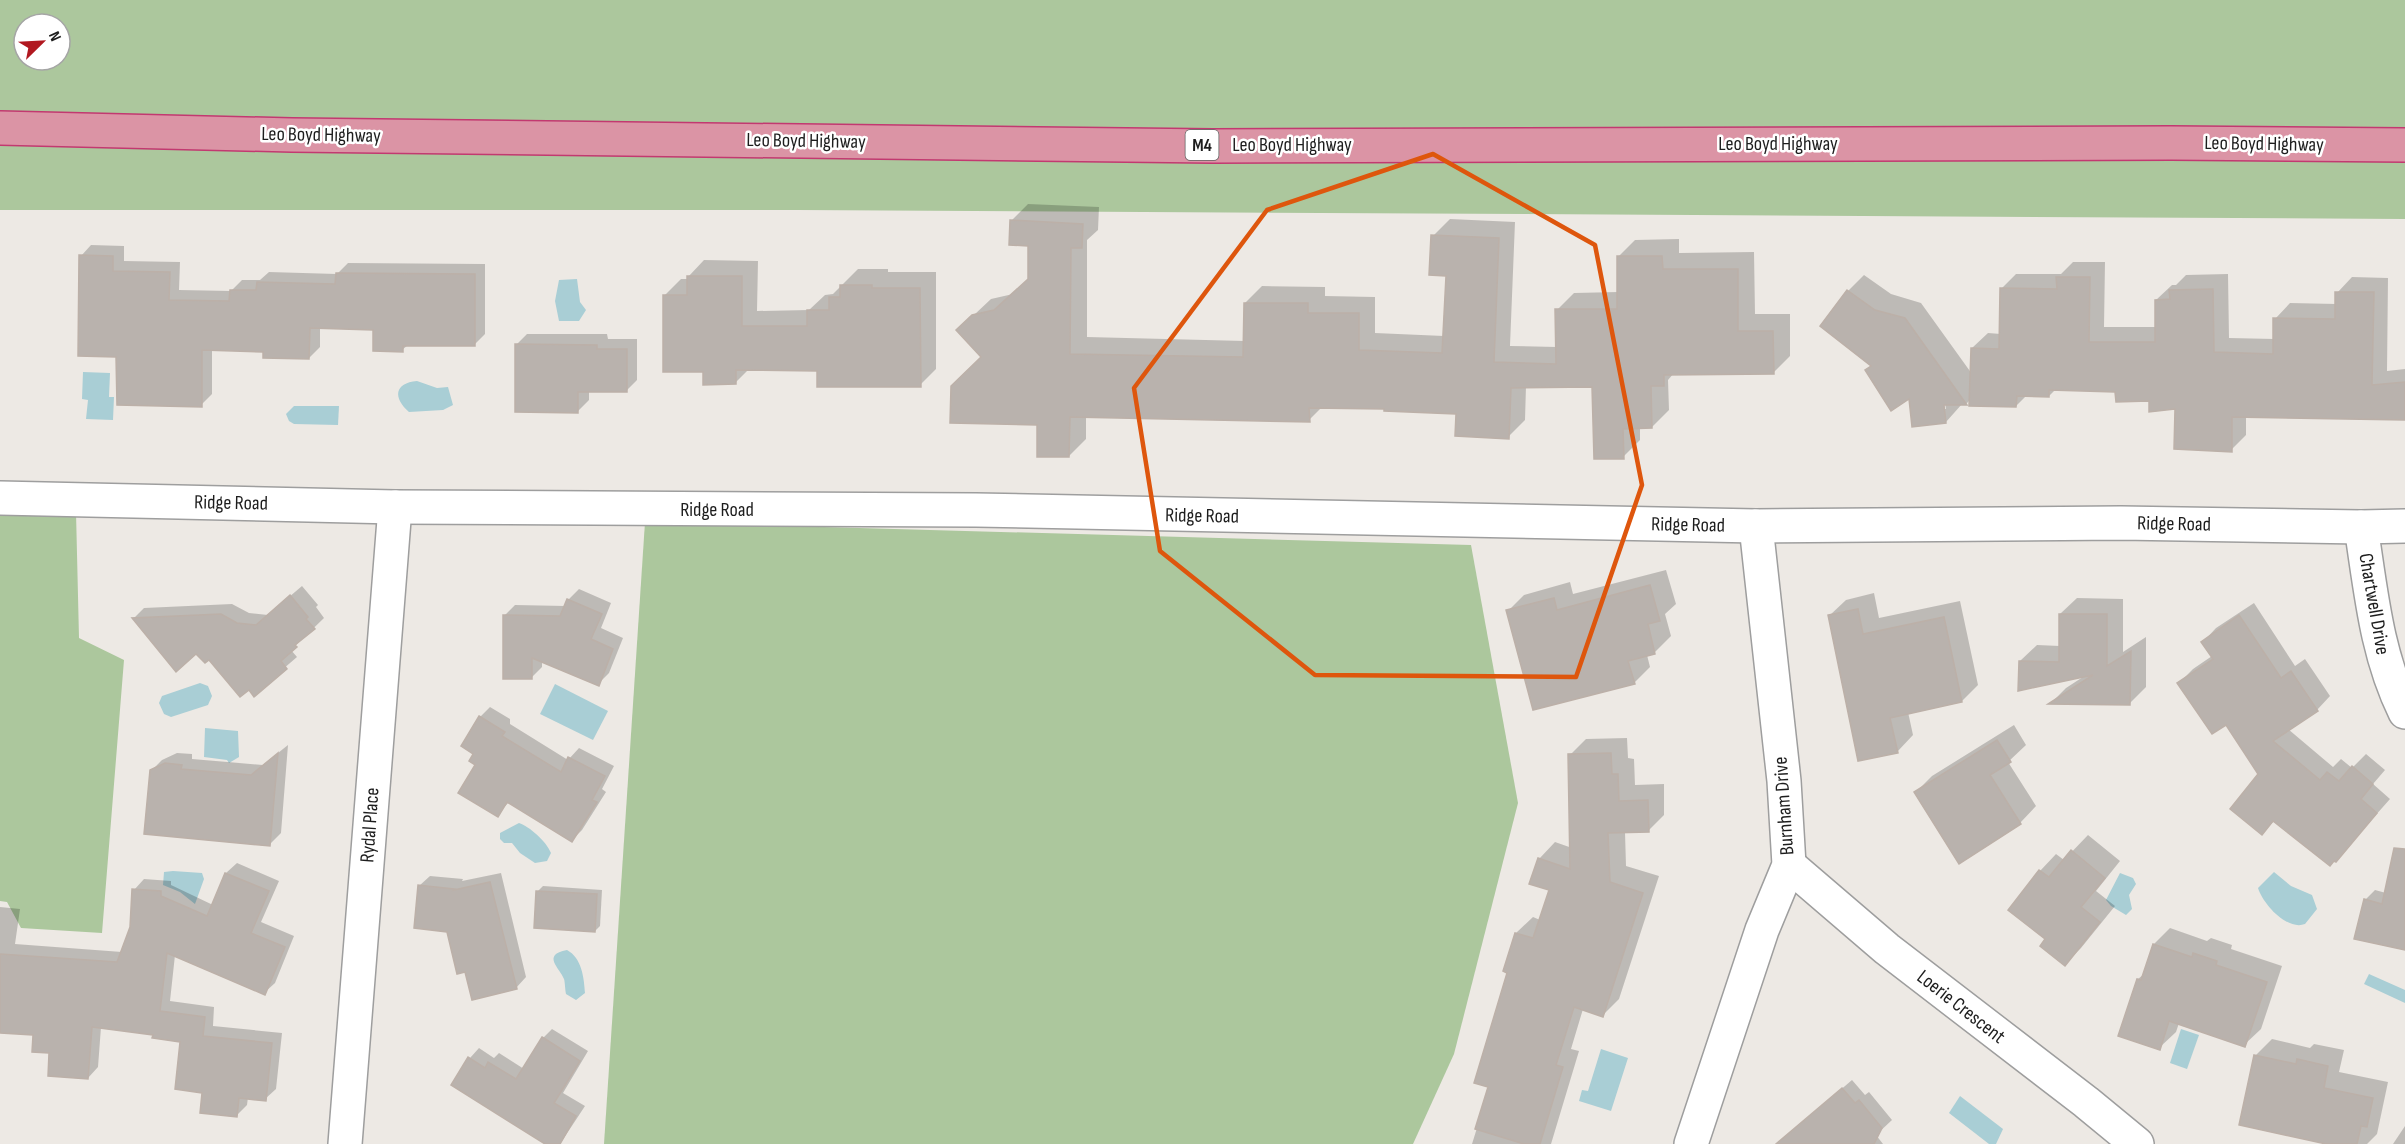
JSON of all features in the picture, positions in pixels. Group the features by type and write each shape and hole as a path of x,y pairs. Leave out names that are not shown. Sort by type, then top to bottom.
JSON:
{"highway":[{"name":"Leo Boyd Highway","path":"0,128 281,135 1189,145 2135,143 2405,145"}],"street":[{"name":"Ridge Road","path":"0,498 395,507 976,510 1756,526 2121,523 2405,526"},
{"name":"Rydal Place","path":"345,1144 395,507"},
{"name":"Burnham Drive","path":"1691,1144 1762,930 1789,865 1784,781 1756,526"},
{"name":"Chartwell Drive","path":"2361,527 2380,648 2405,712"},
{"name":"Loerie Crescent","path":"1789,865 1887,949 2137,1144"}],"highlighted area":[{"path":"1433,154 1595,245 1642,485 1576,677 1315,675 1160,551 1134,388 1267,210"}],"green space":[{"path":"0,0 2405,0 2405,219 798,210 0,210"},
{"path":"0,512 76,512 79,638 124,660 102,933 21,928 7,902 0,901"},
{"path":"645,522 1471,545 1518,803 1454,1054 1413,1144 604,1144"}],"water":[{"path":"577,279 580,302 586,310 579,321 559,321 555,301 559,280"},
{"path":"83,372 110,373 109,397 114,397 113,420 86,419 88,400 82,399"},
{"path":"417,381 437,388 448,387 453,405 443,410 409,412 400,402 398,392 409,382"},
{"path":"294,406 339,406 338,425 294,424 289,421 286,414"},
{"path":"200,683 208,686 212,696 208,705 171,717 164,714 159,703 162,696"},
{"path":"555,684 608,711 593,740 540,714"},
{"path":"205,728 238,731 239,757 229,763 227,760 204,757"},
{"path":"519,823 546,844 551,853 547,861 535,863 520,853 512,843 504,843 500,839 500,833"},
{"path":"164,872 202,873 204,879 195,904 180,892 163,885"},
{"path":"2274,872 2291,886 2312,895 2317,909 2305,924 2291,924 2284,920 2265,901 2258,888"},
{"path":"2120,873 2133,878 2136,884 2129,895 2132,909 2126,915 2106,900"},
{"path":"567,950 576,958 583,975 585,993 576,1000 566,994 564,979 554,962 555,955"},
{"path":"2369,974 2405,990 2405,1003 2364,984"},
{"path":"2181,1029 2199,1035 2187,1069 2170,1063"},
{"path":"1601,1049 1628,1058 1611,1111 1579,1101 1582,1090 1588,1091"},
{"path":"1960,1096 2003,1129 1996,1144 1989,1144 1949,1113"}],"building":[{"path":"1010,220 1083,224 1082,248 1071,248 1070,354 1243,357 1244,303 1308,303 1308,313 1359,313 1359,350 1442,353 1446,276 1429,275 1431,235 1499,238 1494,362 1556,364 1555,309 1617,309 1617,256 1662,256 1663,269 1738,269 1738,331 1773,331 1774,374 1664,375 1664,386 1651,386 1652,428 1623,429 1624,459 1594,459 1592,387 1511,388 1509,439 1455,436 1456,414 1384,411 1384,409 1309,408 1310,422 1070,417 1069,457 1037,457 1037,425 950,423 951,386 981,357 956,330 972,315 994,310 1028,279 1028,246 1009,245"},
{"path":"79,255 113,256 113,271 170,272 169,300 229,301 230,290 256,290 257,282 335,284 336,273 475,274 475,346 403,346 403,352 373,351 373,330 310,328 309,359 263,358 263,352 202,350 202,407 117,405 116,357 78,356"},
{"path":"687,276 742,276 742,326 807,326 807,310 829,310 829,297 840,297 840,285 920,288 921,387 817,387 817,371 736,370 736,384 703,385 703,372 663,372 663,295 687,295"},
{"path":"2056,277 2090,277 2089,342 2155,342 2155,300 2170,299 2169,290 2213,289 2214,352 2273,354 2273,318 2335,319 2335,292 2374,292 2372,385 2405,382 2405,420 2232,417 2232,452 2174,449 2175,409 2149,412 2149,401 2116,402 2115,392 2049,390 2049,397 2017,396 2016,407 1969,406 1971,348 1999,349 2000,288 2057,289"},
{"path":"1847,290 1875,310 1905,318 1967,405 1944,405 1946,423 1912,427 1909,399 1891,411 1865,370 1871,366 1820,326"},
{"path":"515,344 597,345 597,349 627,349 627,392 578,392 578,413 515,412"},
{"path":"1650,585 1660,621 1648,624 1655,654 1628,661 1635,684 1533,710 1506,610 1554,598 1557,610"},
{"path":"290,595 315,629 295,645 297,647 281,661 287,669 254,697 249,690 240,697 209,660 205,663 196,654 176,672 132,618 221,614 237,623 256,625"},
{"path":"567,599 602,614 591,639 613,649 599,686 532,658 532,679 503,679 503,615 560,616"},
{"path":"1858,609 1863,634 1944,617 1962,702 1890,718 1898,753 1858,761 1828,615"},
{"path":"2059,614 2107,614 2107,666 2131,651 2130,705 2048,704 2093,675 2018,691 2019,661 2059,662"},
{"path":"2239,615 2281,678 2291,671 2318,711 2273,741 2320,780 2327,772 2339,781 2352,766 2373,784 2361,799 2377,813 2336,862 2334,861 2330,866 2273,821 2262,835 2230,809 2258,774 2226,725 2212,734 2177,683 2213,659 2201,642"},
{"path":"479,716 505,732 502,736 561,772 568,757 605,776 592,800 597,802 572,842 507,802 498,817 458,793 475,765 469,761 473,754 461,746"},
{"path":"1997,740 2011,762 1990,775 2021,824 1959,864 1914,792"},
{"path":"278,753 270,846 144,834 150,770 165,763 182,765 181,769 251,775"},
{"path":"1611,753 1612,774 1618,774 1619,801 1648,800 1649,832 1608,833 1610,882 1643,893 1603,1017 1574,1007 1556,1065 1563,1067 1540,1144 1524,1144 1475,1129 1488,1087 1474,1083 1507,973 1503,971 1515,933 1533,938 1549,890 1529,884 1538,858 1570,869 1568,754"},
{"path":"2394,848 2405,849 2405,950 2354,939 2364,899 2382,904"},
{"path":"2071,850 2105,878 2081,907 2100,922 2065,966 2040,946 2045,939 2008,910 2039,870 2049,877"},
{"path":"225,873 269,891 251,933 285,947 265,995 167,953 160,1011 205,1017 203,1036 272,1043 266,1101 239,1098 237,1117 200,1113 202,1093 175,1089 180,1042 152,1038 153,1035 92,1027 88,1079 48,1076 49,1053 32,1052 33,1035 0,1033 0,954 117,962 130,927 132,889 161,891 161,896 207,916"},
{"path":"490,882 517,989 472,1000 465,972 457,974 447,932 414,928 418,885 454,890"},
{"path":"536,891 597,894 595,932 534,928"},
{"path":"2153,944 2192,957 2193,953 2217,961 2216,965 2267,982 2245,1047 2169,1021 2160,1050 2118,1036 2137,979 2141,980"},
{"path":"542,1037 580,1061 554,1103 576,1116 560,1144 545,1144 451,1085 468,1057 485,1068 488,1062 516,1079"},
{"path":"2254,1055 2296,1064 2297,1059 2328,1066 2324,1088 2373,1098 2367,1127 2361,1126 2357,1144 2326,1144 2239,1125"},
{"path":"1842,1088 1855,1103 1859,1100 1882,1128 1874,1144 1776,1144"}]}
